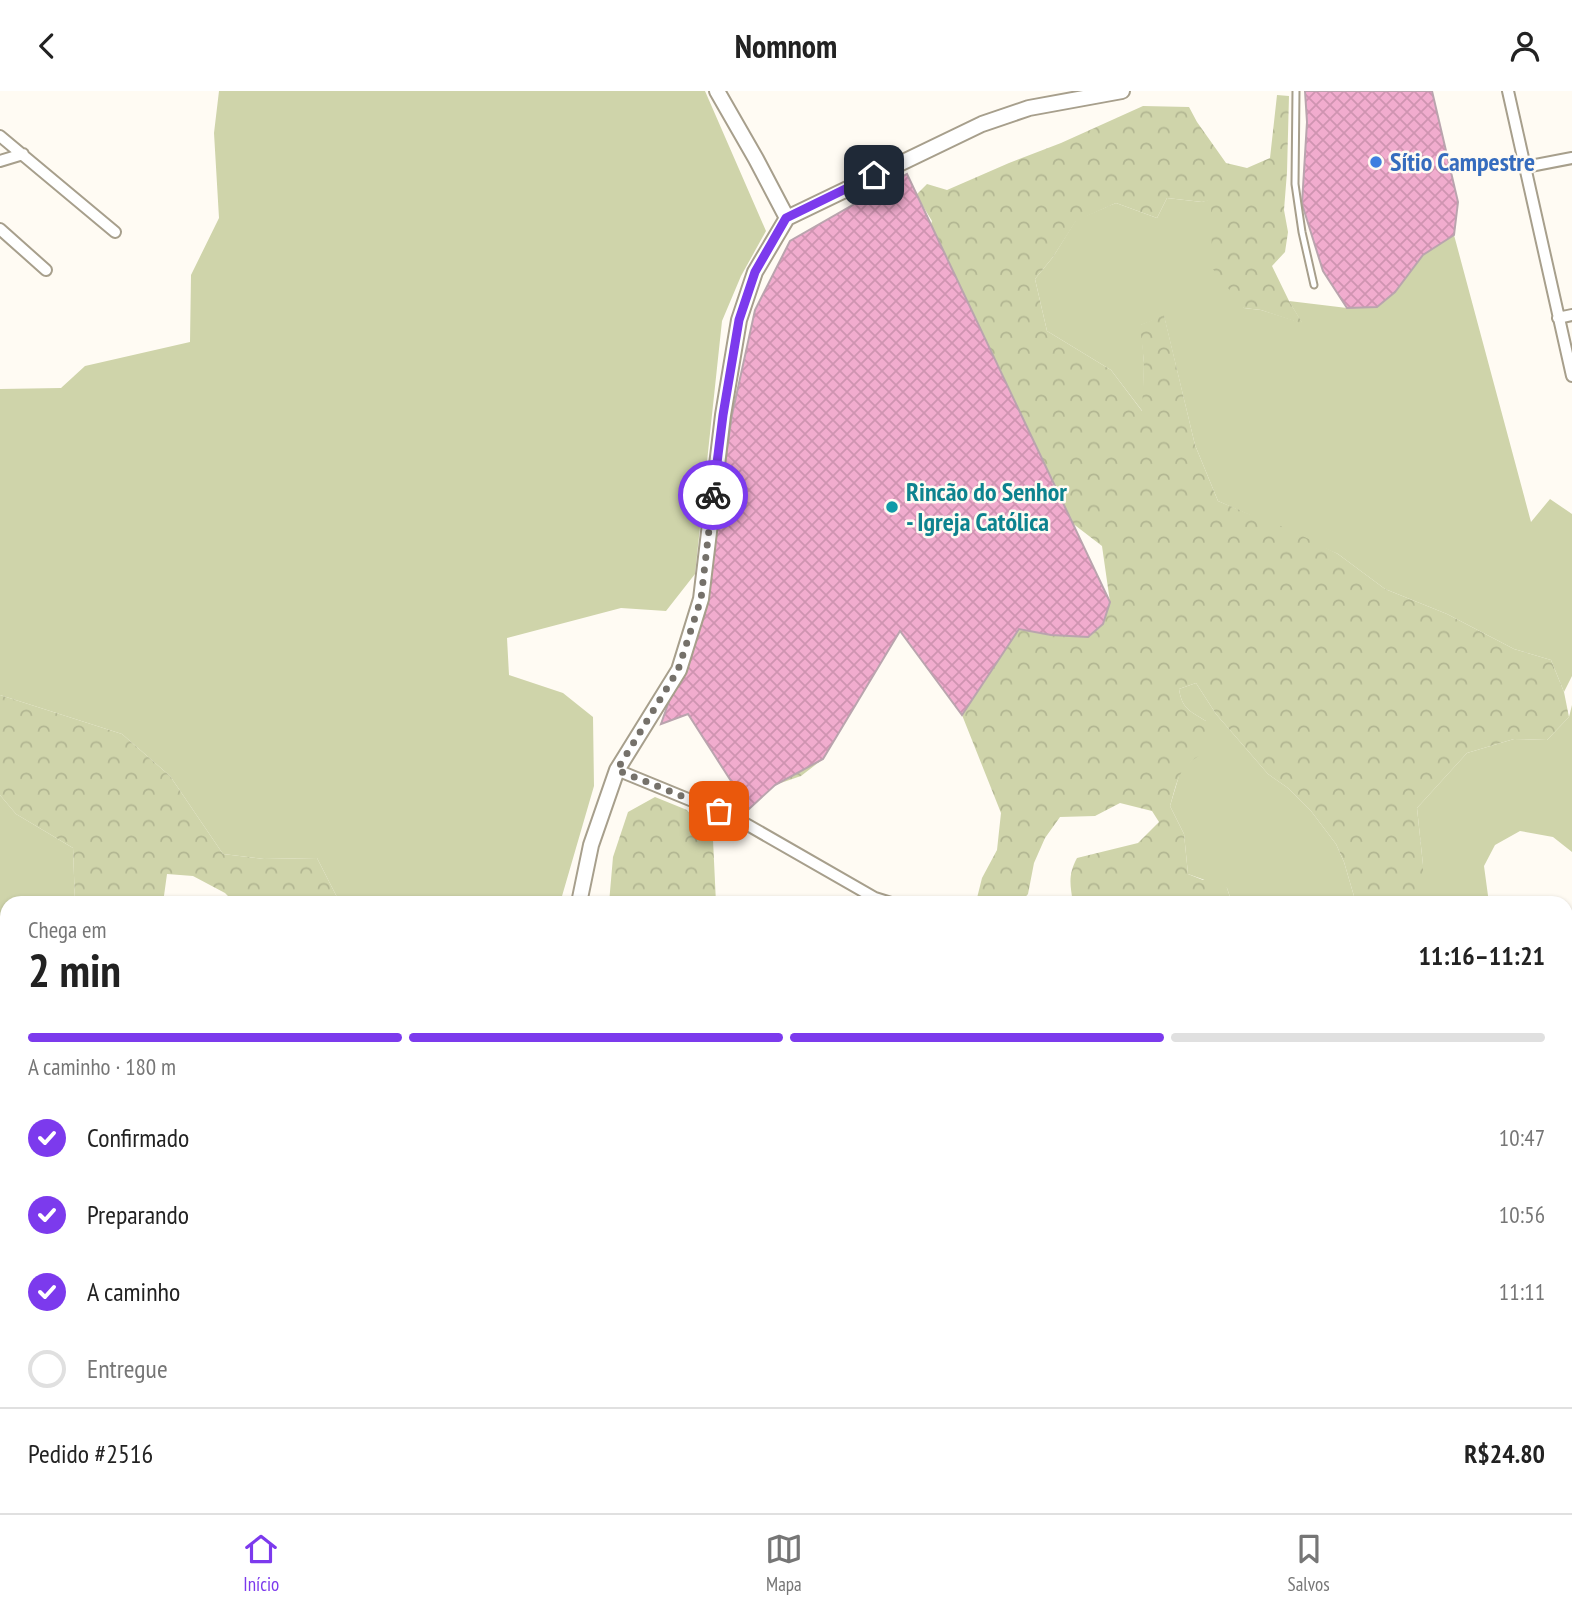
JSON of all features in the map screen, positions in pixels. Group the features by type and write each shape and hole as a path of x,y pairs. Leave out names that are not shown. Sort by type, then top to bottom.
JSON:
{"street":[{"path":"717,91 786,218"},
{"path":"580,896 591,845 617,770 678,670 701,599 723,415 739,320 755,272 786,218 982,124 1029,108 1122,91"},
{"path":"1508,91 1572,376"},
{"path":"0,136 115,232"},
{"path":"0,161 23,154"},
{"path":"1525,167 1572,158"},
{"path":"0,229 46,270"},
{"path":"1558,318 1572,315"},
{"path":"617,770 739,820 872,896"}],"lane":[{"path":"1296,91 1295,184 1314,285"}],"green space":[{"path":"219,91 705,91 766,231 741,276 722,321 695,574 666,611 621,608 507,638 509,675 563,693 593,717 594,786 562,896 336,896 317,858 264,859 223,854 170,776 122,734 0,695 0,389 61,388 85,366 190,342 191,275 219,218 214,133"},
{"path":"1277,95 1289,96 1284,210 1288,232 1285,252 1272,266 1303,324 1261,310 1244,308 1212,268 1211,200 1202,202 1167,198 1157,218 1116,203 1076,221 1035,279 1047,331 1111,370 1142,411 1144,363 1140,325 1164,315 1195,445 1218,501 1291,530 1338,554 1385,589 1447,614 1514,649 1551,660 1564,692 1569,717 1547,740 1514,739 1467,753 1417,808 1423,894 1354,896 1336,844 1311,811 1288,788 1268,774 1216,714 1196,683 1179,689 1180,696 1191,712 1206,721 1208,751 1185,767 1170,806 1184,834 1188,874 1203,880 1217,874 1230,896 1072,896 1070,880 1077,858 1138,843 1159,822 1152,811 1120,803 1095,816 1060,817 1045,838 1034,863 1026,896 978,896 982,878 997,850 1001,813 962,715 961,687 900,631 849,705 823,759 801,776 775,785 755,777 746,578 1088,637 1103,624 1110,602 1102,546 1054,509 924,246 932,221 916,195 927,184 947,190 1143,106 1189,107 1226,163 1247,168 1270,158"},
{"path":"1167,198 1202,202 1211,199 1244,308 1261,310 1302,323 1289,301 1347,308 1377,307 1395,292 1423,255 1454,235 1531,522 1550,499 1572,514 1572,676 1564,692 1551,660 1514,649 1447,614 1385,589 1338,554 1218,501 1195,445 1164,316 1141,325 1144,363 1143,412 1111,370 1047,331 1035,279 1053,257 1076,220 1116,203 1157,218"},
{"path":"1196,683 1216,714 1268,774 1288,788 1311,811 1336,844 1354,896 1230,896 1227,888 1188,874 1184,834 1170,806 1181,769 1194,758 1206,721 1188,709 1182,701 1179,689"},
{"path":"0,695 122,734 170,776 223,854 264,859 317,858 336,896 228,896 193,876 167,874 164,896 75,896 73,848 16,814 0,795"},
{"path":"1572,705 1572,852 1553,837 1520,831 1495,845 1484,866 1488,896 1415,896 1423,893 1417,808 1467,753 1514,739 1547,740 1569,717"},
{"path":"0,795 16,814 73,848 75,896 0,896"},
{"path":"655,797 687,810 713,840 716,896 610,896 613,857 628,812"}],"building":[{"name":"Sítio Campestre","path":"1305,91 1432,91 1458,202 1454,235 1423,255 1395,292 1377,307 1347,308 1323,271 1302,204 1307,122"},
{"name":"Rincão do Senhor - Igreja Católica","path":"907,174 1110,602 1103,624 1088,637 1051,635 1019,629 962,715 900,631 823,759 775,785 749,809 688,714 661,724 705,598 732,415 755,310 790,241"}],"way so far":[{"path":"713,495 701,599 678,670 617,770 719,811"}],"place":[{"name":"Sítio Campestre","path":"1376,162"},
{"name":"Rincão do Senhor - Igreja Católica","path":"892,507"}],"route":[{"path":"713,495 739,320 755,272 786,218 874,175"}]}
